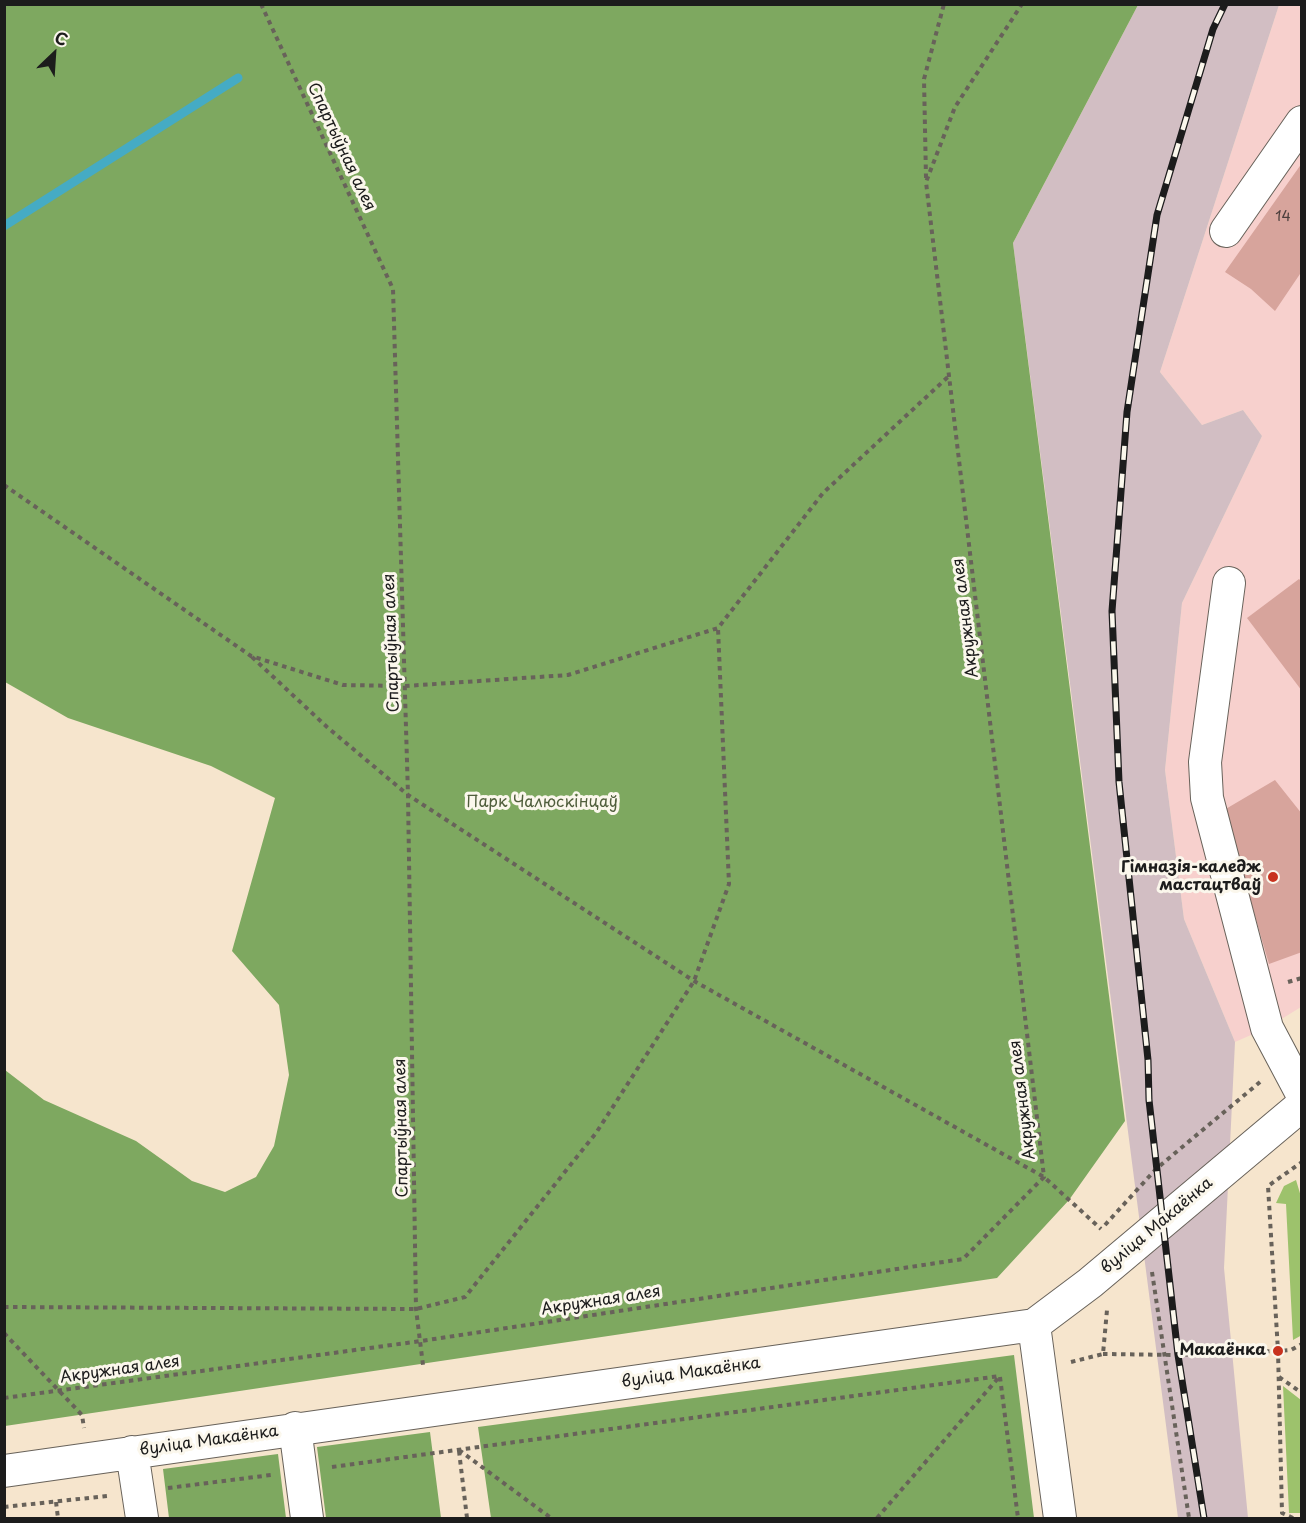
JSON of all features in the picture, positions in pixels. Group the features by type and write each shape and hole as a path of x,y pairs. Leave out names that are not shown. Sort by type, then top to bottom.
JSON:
{"street":[{"path":"1226,231 1302,122"},
{"path":"1229,583 1205,762 1207,798 1267,1028 1302,1094"},
{"name":"вуліца Макаёнка","path":"4,1471 1034,1325 1090,1282 1302,1105"},
{"path":"1034,1325 1060,1518"},
{"path":"295,1428 307,1518"},
{"path":"132,1452 140,1505"}],"path":[{"name":"Спартыўная алея","path":"261,4 393,289 408,795 417,1309 423,1365"},
{"path":"926,182 924,79 944,4"},
{"name":"Акружная алея","path":"4,1398 421,1341 963,1259 1044,1177 926,182 955,107 1022,4"},
{"path":"251,656 343,686 405,686 568,675 718,628 823,493 950,374"},
{"path":"4,484 251,656 327,727 408,795 694,981 1044,1177 1101,1229"},
{"path":"4,1307 417,1309 465,1297 596,1133 694,981 729,884 718,628"},
{"path":"1093,1238 1156,1169 1285,1062"},
{"path":"1293,1518 1282,1513 1278,1351 1268,1186 1302,1162"},
{"path":"1142,1274 1151,1266 1189,1518"},
{"path":"1103,1353 1107,1305"},
{"path":"4,1333 82,1415 86,1437"},
{"path":"1061,1365 1103,1353 1166,1355 1278,1351 1291,1350 1302,1344"},
{"path":"4,1507 56,1502 140,1505 301,1471 1000,1376"},
{"path":"877,1518 1000,1376"},
{"path":"1000,1376 1018,1518"},
{"path":"1278,1377 1302,1393"},
{"path":"459,1450 467,1518"},
{"path":"459,1450 551,1518"},
{"path":"56,1502 58,1518"}],"shaded area":[{"path":"1138,5 1279,5 1160,372 1202,425 1243,410 1262,436 1182,603 1165,770 1184,919 1235,1042 1224,1268 1248,1518 1178,1518 1013,243"},
{"path":"1279,5 1301,5 1301,1007 1267,1028 1235,1042 1184,919 1165,770 1182,603 1262,436 1243,410 1202,425 1160,372"}],"green space":[{"name":"Парк Чалюскінцаў","path":"5,4 1138,5 1013,243 1125,1121 1069,1200 997,1278 5,1426 5,1070 44,1100 136,1141 192,1181 225,1192 256,1177 274,1146 289,1075 279,1005 232,951 275,798 211,766 68,718 5,682"},
{"path":"1296,1180 1302,1200 1302,1335 1293,1340 1286,1204 1276,1203 1284,1186"},
{"path":"1014,1355 1034,1518 491,1518 478,1427"},
{"path":"1283,1386 1301,1400 1301,1513 1289,1513"},
{"path":"430,1432 441,1518 326,1518 317,1447"},
{"path":"278,1454 286,1518 169,1518 163,1469"}],"building":[{"path":"1302,163 1302,271 1275,311 1251,289 1225,272"},
{"path":"1299,579 1302,582 1302,691 1247,618"},
{"name":"Гімназія-каледж мастацтваў","path":"1275,780 1302,814 1302,952 1269,964 1224,810"}],"waterway":[{"path":"4,226 238,78"}],"railway":[{"path":"1204,1518 1178,1355 1149,1100 1148,1060 1119,782 1112,611 1127,412 1157,215 1213,29 1225,4"}],"place":[{"name":"Гімназія-каледж мастацтваў","path":"1273,877"},
{"name":"Макаёнка","path":"1278,1351"}]}
